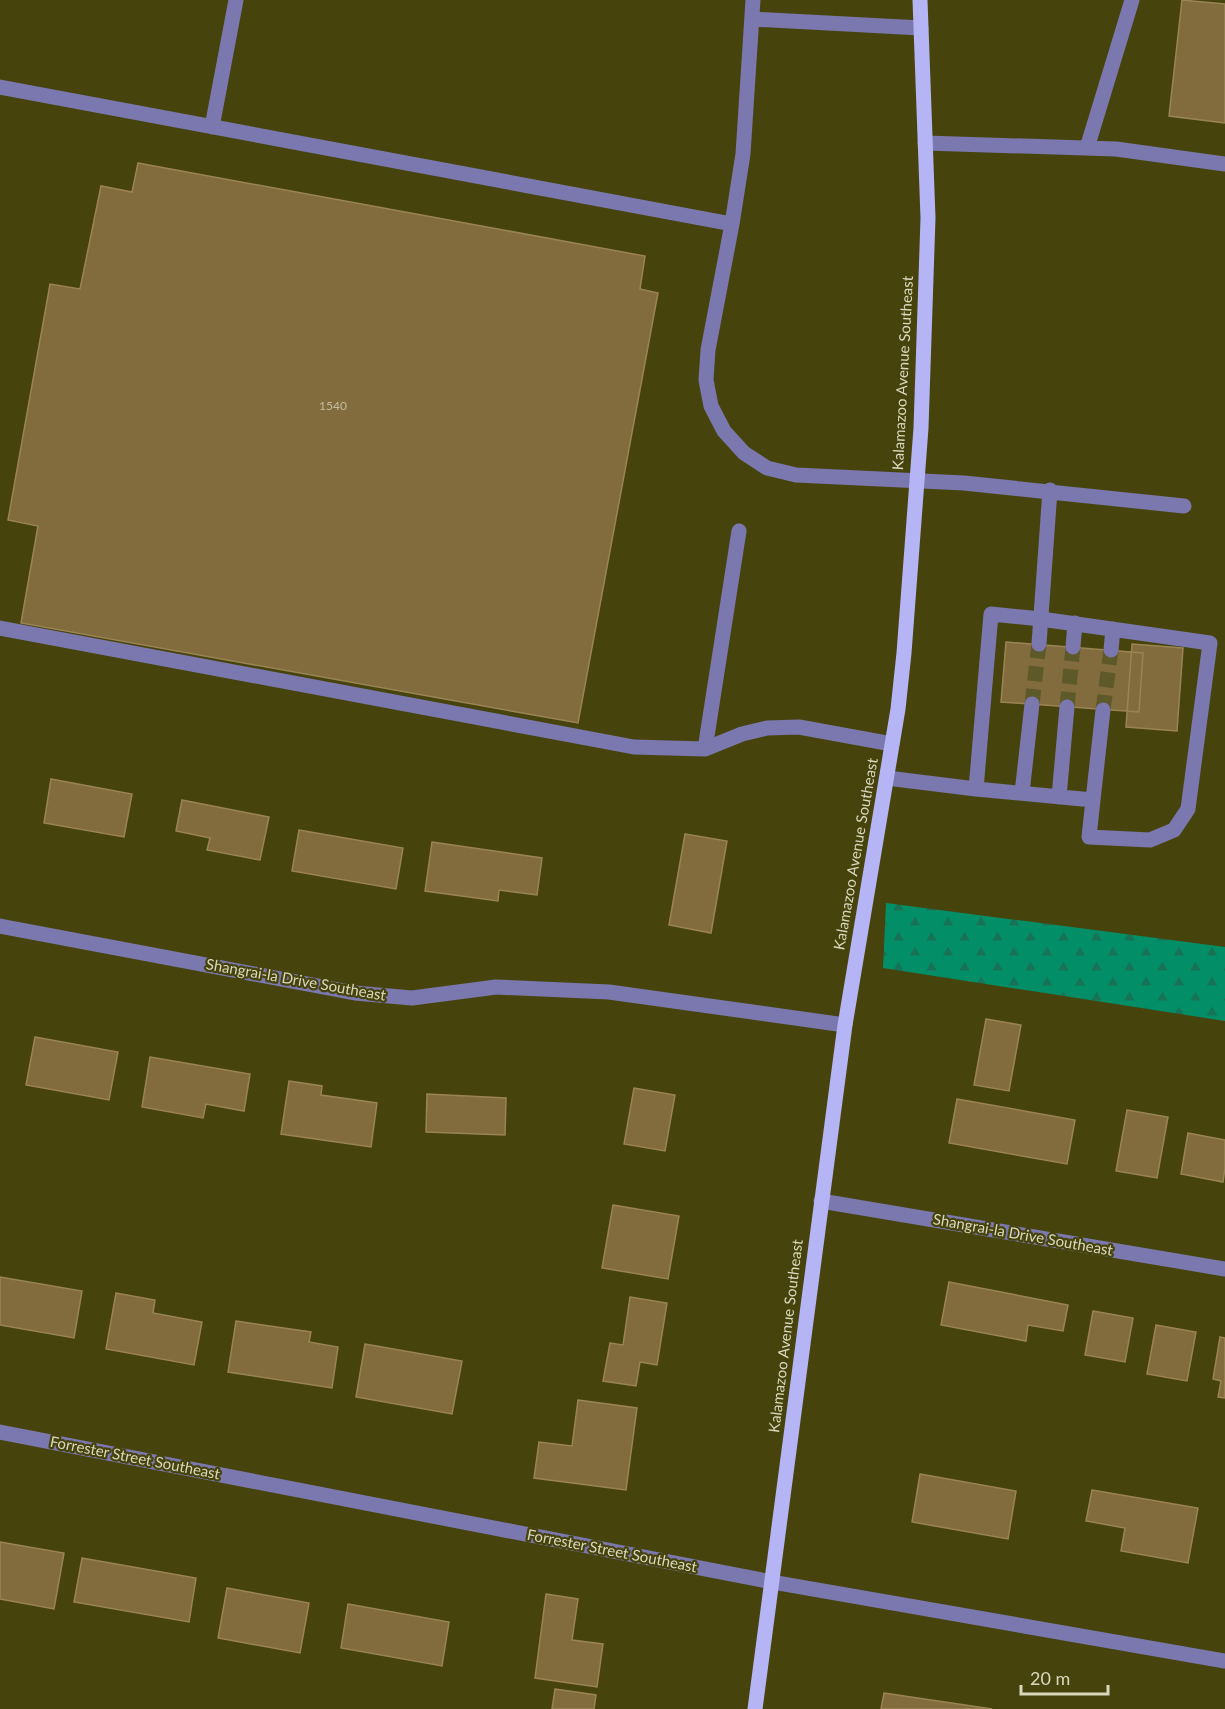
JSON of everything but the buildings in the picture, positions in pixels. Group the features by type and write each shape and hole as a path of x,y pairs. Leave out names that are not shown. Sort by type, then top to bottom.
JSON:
{"main road":[{"name":"Kalamazoo Avenue Southeast","path":"755,1709 845,1025 887,778 904,654 921,428 928,218 920,0"}],"street":[{"path":"212,126 236,0"},
{"path":"753,0 743,154 708,350 706,380 711,406 724,431 744,453 767,468 796,475 916,480 1050,490 1184,506"},
{"path":"1087,148 1132,0"},
{"path":"752,19 921,28"},
{"path":"0,87 732,224"},
{"path":"925,143 1116,149 1225,164"},
{"path":"1039,644 1050,490"},
{"path":"705,749 739,531"},
{"path":"976,789 991,614 1075,623 1210,643 1188,809 1174,830 1150,840 1089,837 1103,710"},
{"path":"1072,647 1075,623"},
{"path":"0,628 634,747 705,749 742,734 767,728 799,727 892,744"},
{"path":"1111,650 1113,629"},
{"path":"1022,793 1032,704"},
{"path":"1059,797 1067,707"},
{"path":"887,778 1093,800"},
{"name":"Shangrai-la Drive Southeast","path":"0,926 355,993 412,998 496,987 609,992 845,1025"},
{"name":"Shangrai-la Drive Southeast","path":"821,1201 1225,1269"},
{"name":"Forrester Street Southeast","path":"0,1432 772,1582 1225,1661"}],"green space":[{"path":"886,903 1225,947 1225,1021 883,968"}],"tunnel":[{"path":"1032,704 1039,644"},
{"path":"1067,707 1073,647"},
{"path":"1103,710 1111,650"}]}
